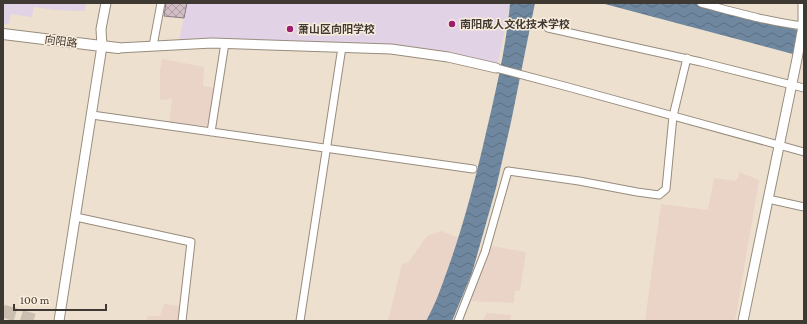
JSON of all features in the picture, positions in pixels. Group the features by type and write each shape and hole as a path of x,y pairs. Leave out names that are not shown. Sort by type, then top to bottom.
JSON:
{"main road":[{"name":"向阳路","path":"3,34 118,48"}],"street":[{"path":"59,321 92,115 102,46 101,30 106,3"},
{"path":"153,46 161,3"},
{"path":"701,3 759,19 803,27"},
{"path":"743,321 803,27 803,3"},
{"path":"548,28 687,58 804,88"},
{"path":"211,132 225,43"},
{"path":"118,48 225,43 392,49 448,57 527,76 804,152"},
{"path":"300,321 342,47"},
{"path":"458,321 485,252 508,171 579,181 659,195 666,189 673,116 687,58"},
{"path":"92,115 473,168"},
{"path":"768,199 804,207"},
{"path":"76,217 191,242 182,321"}],"shaded area":[{"path":"3,3 86,3 85,11 54,10 34,7 32,17 11,14 9,24 3,24"},
{"name":"萧山区向阳学校","path":"187,3 510,3 498,63 444,51 397,45 179,40"},
{"path":"162,59 204,67 203,86 215,88 210,126 169,123 172,99 160,100 160,72"},
{"path":"739,172 759,180 735,321 645,321 661,204 708,210 714,178 735,181 738,178"},
{"path":"441,231 459,238 433,308 426,321 388,321 402,264 408,263 427,236"},
{"path":"490,246 526,252 520,291 515,291 514,303 471,301"},
{"path":"164,304 181,306 179,321 147,321 147,316 160,316"},
{"path":"487,313 511,315 510,321 482,321"}],"water":[{"path":"510,3 535,3 496,188 472,273 452,321 426,321 435,303 458,240 471,193 499,74 506,39"},
{"path":"601,3 704,3 804,32 804,57"}],"building":[{"path":"166,3 187,3 184,18 164,16"}],"tunnel":[{"path":"3,311 37,321"}],"place":[{"name":"南阳成人文化技术学校","path":"452,24"},
{"name":"萧山区向阳学校","path":"290,29"}]}
